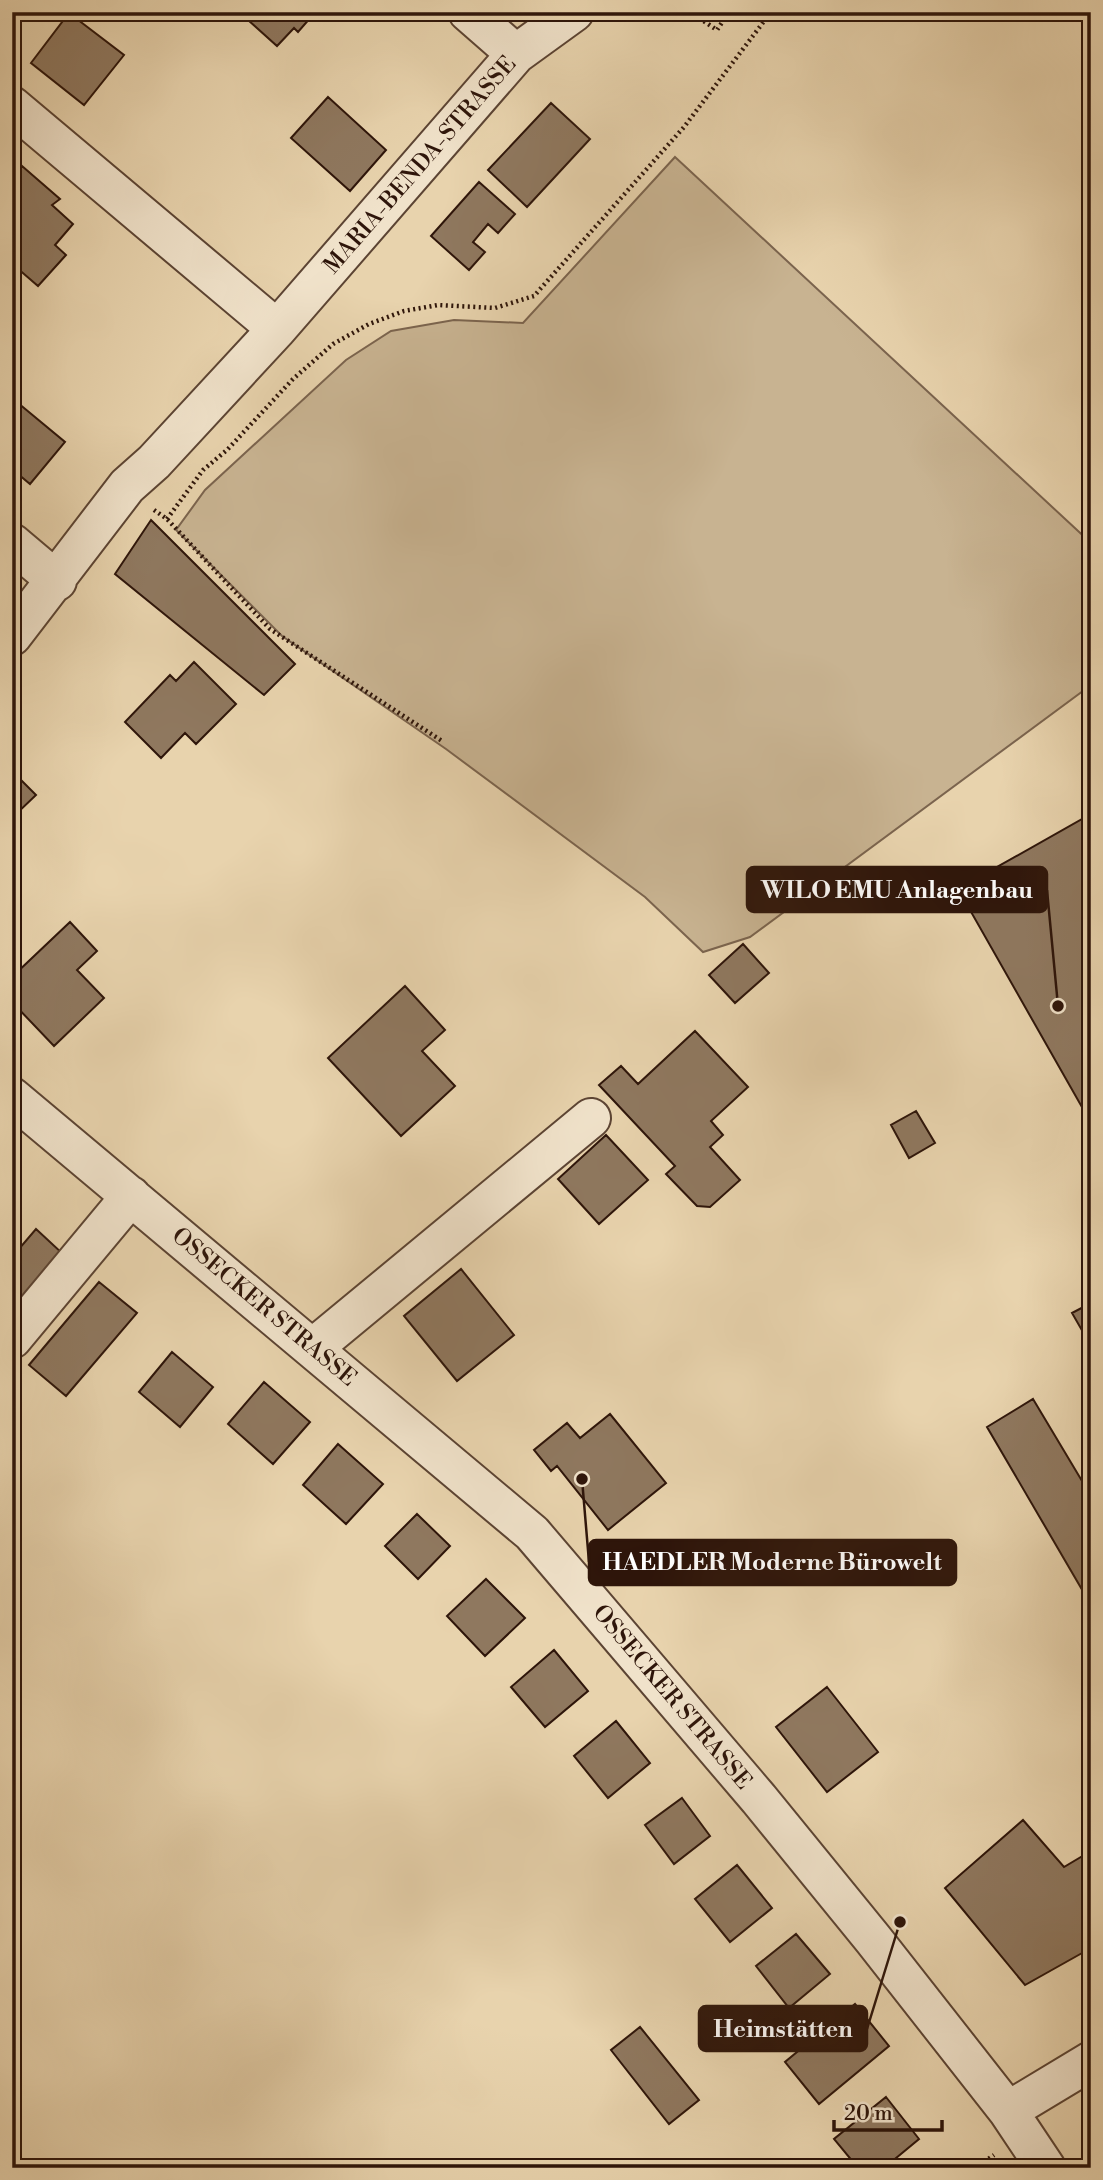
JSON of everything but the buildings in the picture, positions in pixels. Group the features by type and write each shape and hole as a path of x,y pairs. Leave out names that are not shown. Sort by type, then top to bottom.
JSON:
{"street":[{"path":"468,12 516,54"},
{"name":"MARIA-BENDA-STRASSE","path":"12,636 57,581 127,486 154,462 277,328 516,54 574,12"},
{"path":"12,106 277,328"},
{"path":"12,543 57,581"},
{"name":"OSSECKER STRASSE","path":"12,1097 532,1532 759,1799 1008,2111 1045,2168"},
{"path":"313,1348 591,1118"},
{"path":"12,1339 131,1196"},
{"path":"1008,2111 1091,2061"}],"path":[{"path":"690,12 717,30 729,12"},
{"path":"167,519 203,470 227,450 293,379 333,344 369,324 404,311 438,305 495,307 534,296 684,127 771,12"},
{"path":"127,486 167,519 270,629 442,741"}],"shaded area":[{"path":"675,157 1091,543 1091,685 750,937 703,952 645,897 446,749 282,636 176,530 205,490 346,360 391,331 454,320 523,323"}],"place":[{"name":"WILO EMU Anlagenbau","path":"1058,1006"},
{"name":"HAEDLER Moderne Bürowelt","path":"582,1479"},
{"name":"Heimstätten","path":"900,1922"}]}
